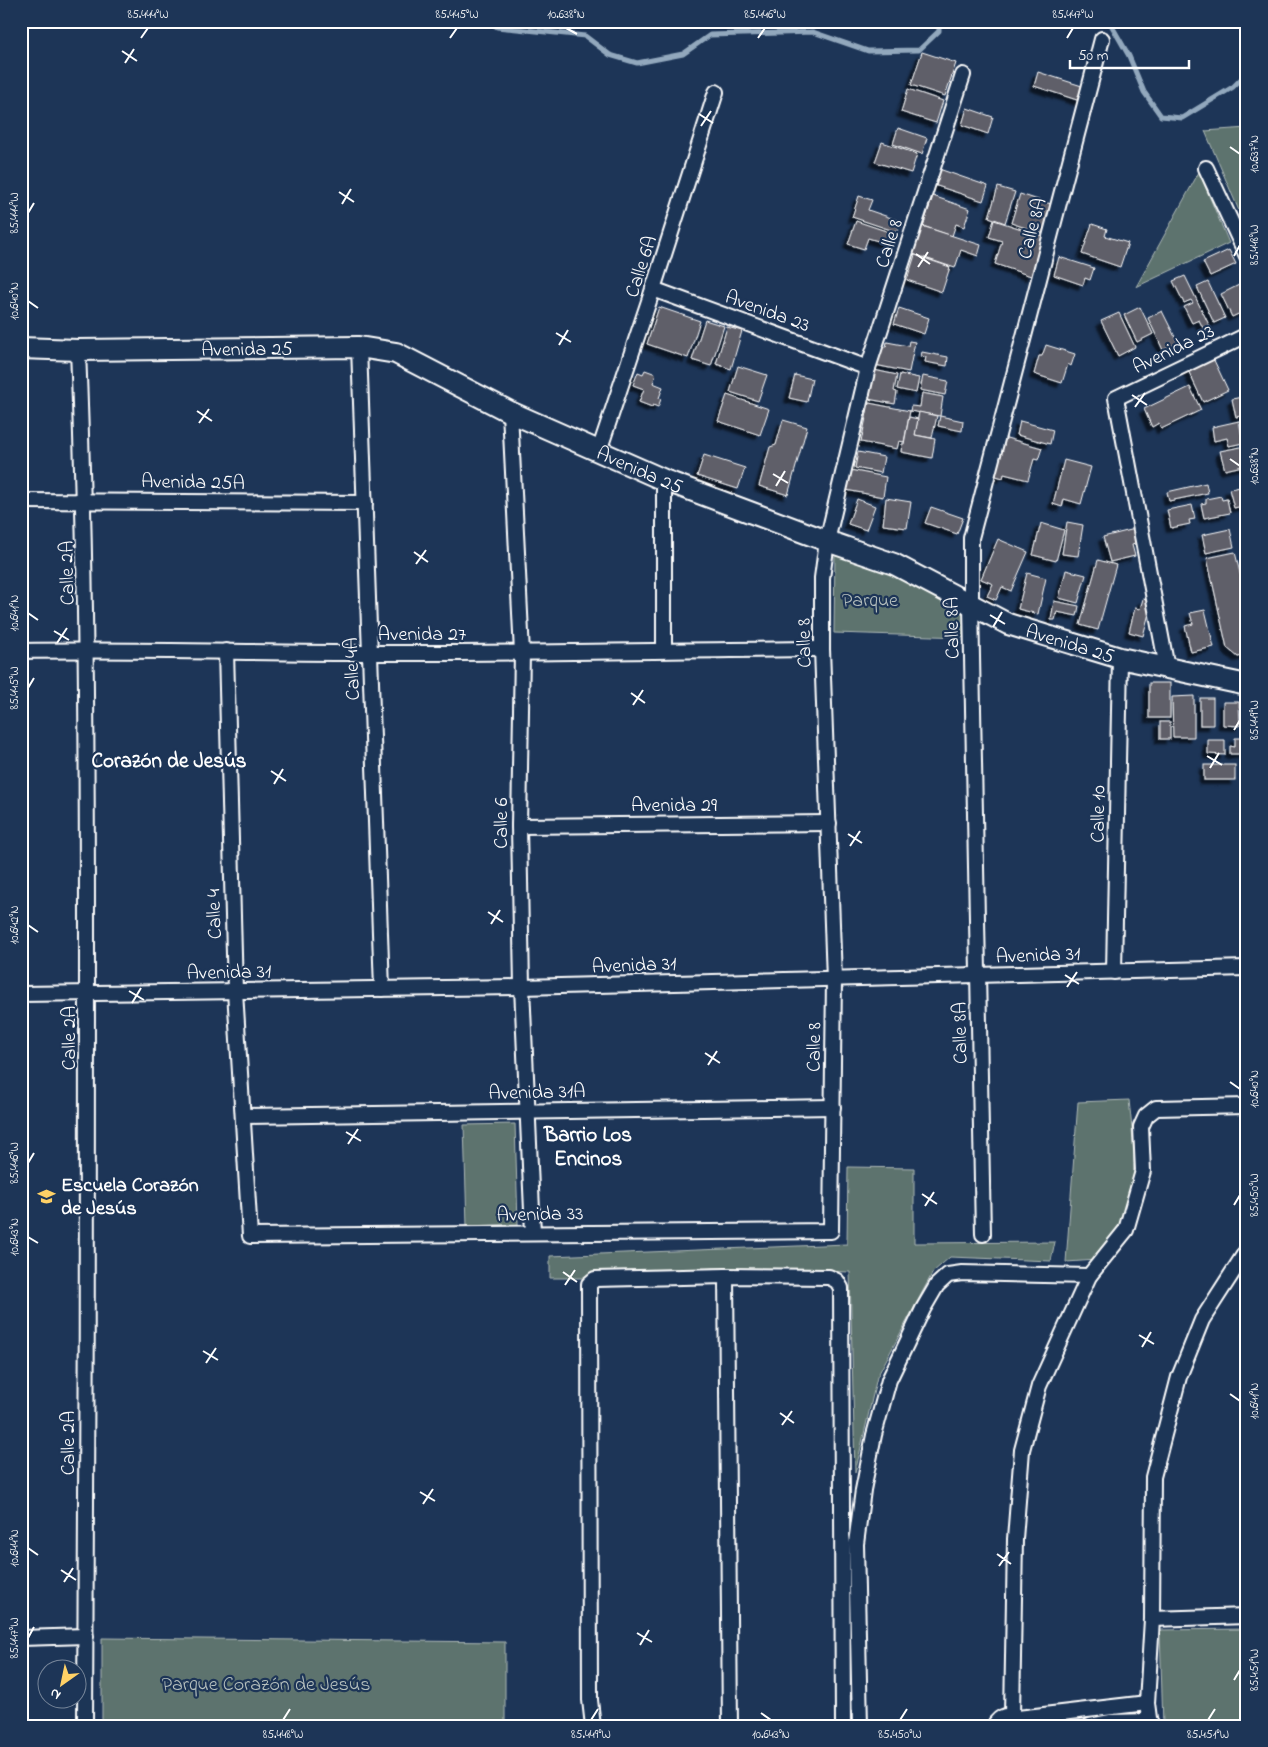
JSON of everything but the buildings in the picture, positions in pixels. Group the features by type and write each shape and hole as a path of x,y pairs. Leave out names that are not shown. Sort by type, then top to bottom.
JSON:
{"street":[{"name":"Calle 8A","path":"983,1234 971,538 1102,39"},
{"name":"Calle 8","path":"831,1230 834,979 822,649 822,578 827,541 868,368 963,75"},
{"name":"Calle 6A","path":"599,451 654,289 716,92"},
{"path":"1206,168 1247,256"},
{"name":"Avenida 23","path":"654,289 868,368"},
{"name":"Avenida 23","path":"1167,668 1116,398 1247,335"},
{"name":"Avenida 25","path":"21,348 78,350 359,347 396,353 510,412 664,480 894,564 1008,624 1120,658 1247,685"},
{"name":"Calle 4A","path":"359,347 382,989"},
{"name":"Calle 2A","path":"78,350 87,650 88,993 85,1726"},
{"name":"Calle 6","path":"510,412 522,653 519,826 522,987 533,1233"},
{"path":"664,480 664,650"},
{"name":"Avenida 25A","path":"21,501 365,503"},
{"name":"Avenida 27","path":"21,651 522,653 822,649"},
{"name":"Calle 4","path":"226,651 235,991 250,1236"},
{"name":"Calle 10","path":"1114,972 1120,658"},
{"name":"Avenida 29","path":"519,826 829,823"},
{"name":"Avenida 31","path":"21,994 522,987 1247,968"},
{"path":"1018,1720 1015,1539 1022,1450 1039,1386 1089,1276 1126,1230 1142,1171 1141,1127 1146,1116 1156,1108 1247,1106"},
{"name":"Avenida 31A","path":"242,1116 833,1107"},
{"name":"Avenida 33","path":"250,1236 831,1230"},
{"path":"1090,1726 1111,1722 1150,1723 1147,1703 1152,1619 1153,1477 1179,1377 1202,1320 1247,1250"},
{"path":"843,1726 850,1544 874,1435 889,1380 936,1285 948,1275 962,1273 1089,1276"},
{"path":"726,1276 730,1726"},
{"path":"593,1726 590,1690 589,1284 595,1279 726,1276 829,1277 837,1281 841,1288 850,1544 860,1726"},
{"path":"1152,1619 1247,1616"},
{"path":"21,1638 86,1636"},
{"path":"992,1725 1005,1716 1018,1720 1147,1703"}],"green space":[{"path":"1247,128 1247,226 1246,227 1205,131"},
{"path":"1199,172 1229,243 1136,287"},
{"name":"Parque","path":"835,551 896,571 966,607 965,637 834,633"},
{"path":"1129,1100 1134,1164 1128,1211 1119,1230 1097,1260 1066,1262 1078,1102"},
{"path":"515,1124 518,1224 467,1226 464,1125"},
{"path":"848,1167 914,1168 914,1243 1055,1242 1051,1261 950,1257 933,1272 877,1377 855,1473 850,1272 712,1268 583,1278 550,1278 550,1256 847,1244"},
{"path":"1247,1629 1247,1726 1163,1726 1160,1630"},
{"name":"Parque Corazón de Jesús","path":"102,1638 505,1642 505,1726 102,1726"}],"waterway":[{"path":"488,21 497,27 585,36 610,55 637,63 683,54 710,35 813,32 868,51 919,50 939,31 939,21"},
{"path":"1109,21 1129,56 1144,92 1161,116 1182,118 1233,87 1247,73"}],"place":[{"name":"Escuela Corazón de Jesús","path":"47,1196"}],"district":[{"name":"Corazón de Jesús","path":"169,760"},
{"name":"Barrio Los Encinos","path":"588,1146"}]}
